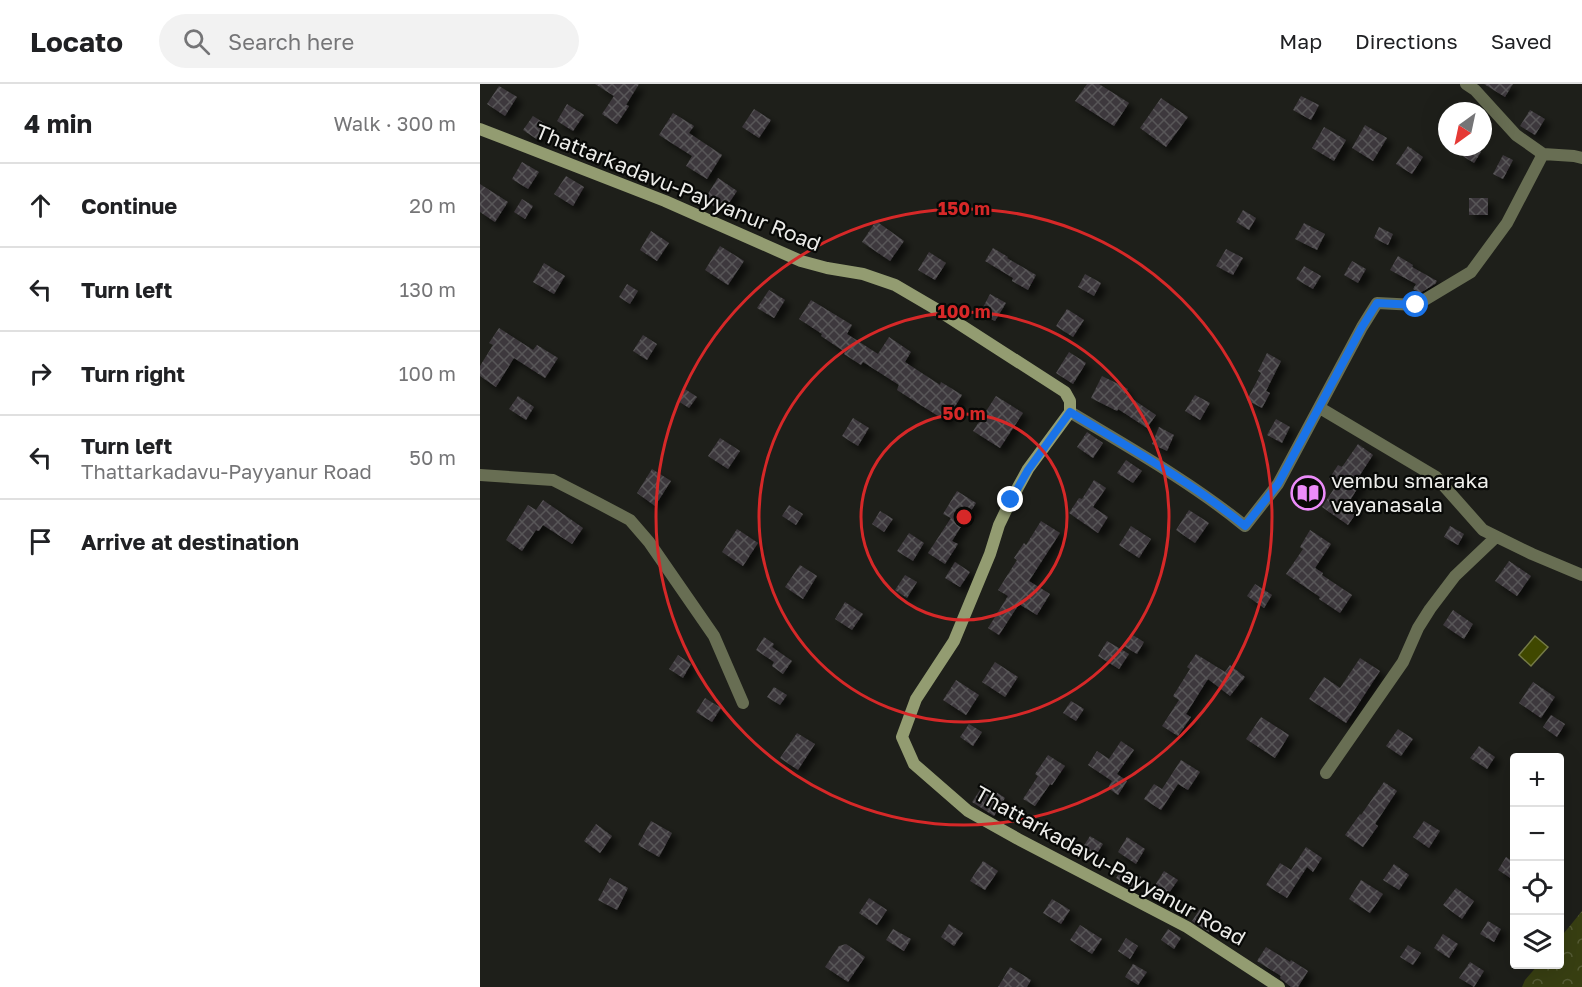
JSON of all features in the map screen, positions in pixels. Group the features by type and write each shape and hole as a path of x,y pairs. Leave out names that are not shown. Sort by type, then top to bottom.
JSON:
{"main road":[{"name":"Thattarkadavu-Payyanur Road","path":"480,129 665,201 801,261 863,274 895,285 1065,392 1070,401 1070,412 1028,470 1011,500 954,641 916,699 902,737 914,764 968,811 1187,927 1279,987"}],"street":[{"path":"1466,84 1475,90 1516,135 1544,154 1582,158"},
{"path":"1070,412 1143,455 1217,503 1245,526 1278,484 1377,303 1416,305 1471,272 1507,224 1544,154"},
{"path":"1320,408 1436,477 1483,530 1582,575"},
{"path":"480,475 553,480 630,520 649,542 714,636 743,703"},
{"path":"1326,773 1403,662 1418,628 1430,609 1455,576 1496,537"}],"green space":[{"path":"1582,911 1582,987 1522,987 1535,969 1564,969 1564,933"}],"shaded area":[{"path":"1535,636 1548,647 1531,666 1519,655"}],"building":[{"path":"595,84 639,84 626,105 629,106 617,124 602,114 614,96"},
{"path":"1087,84 1099,84 1129,103 1114,126 1075,101"},
{"path":"1484,84 1513,84 1505,97"},
{"path":"499,86 517,97 505,116 487,104"},
{"path":"1301,96 1319,105 1311,120 1293,110"},
{"path":"1161,98 1188,117 1166,147 1140,128"},
{"path":"567,104 584,115 573,131 557,121"},
{"path":"754,109 771,120 759,138 742,127"},
{"path":"1530,110 1545,119 1535,135 1520,126"},
{"path":"673,113 694,126 689,133 722,155 707,179 686,166 692,156 659,135"},
{"path":"533,116 547,125 538,140 523,130"},
{"path":"1365,125 1387,138 1373,161 1352,148"},
{"path":"1324,127 1346,140 1334,161 1312,148"},
{"path":"1408,146 1423,157 1412,174 1396,164"},
{"path":"1503,155 1513,160 1503,179 1493,174"},
{"path":"1463,156 1478,156 1474,163"},
{"path":"522,162 539,172 528,189 512,179"},
{"path":"566,176 584,187 573,206 554,194"},
{"path":"718,178 737,191 723,212 704,200"},
{"path":"480,184 508,202 495,222 480,212"},
{"path":"1469,198 1488,198 1488,215 1469,215"},
{"path":"522,199 533,206 525,219 514,212"},
{"path":"1243,210 1256,218 1249,230 1236,222"},
{"path":"876,221 904,241 890,261 862,242"},
{"path":"1304,223 1325,234 1317,250 1295,239"},
{"path":"1379,227 1393,234 1388,245 1374,238"},
{"path":"651,231 669,243 657,261 640,250"},
{"path":"720,246 744,261 728,285 705,270"},
{"path":"993,248 1036,275 1028,290 985,261"},
{"path":"1226,249 1243,258 1233,275 1216,266"},
{"path":"929,252 946,263 935,280 918,270"},
{"path":"1398,256 1437,281 1435,284 1420,293 1413,289 1416,284 1390,270"},
{"path":"1352,261 1366,269 1358,283 1344,275"},
{"path":"544,263 565,276 554,294 533,282"},
{"path":"1304,266 1321,276 1313,289 1296,279"},
{"path":"1085,274 1101,283 1094,296 1078,287"},
{"path":"627,284 638,291 630,304 619,297"},
{"path":"769,290 785,300 774,318 757,308"},
{"path":"990,294 1006,303 995,321 980,313"},
{"path":"811,300 852,325 847,334 878,354 889,337 911,352 905,362 940,385 941,382 962,395 946,421 897,390 899,385 863,362 861,365 844,354 845,352 821,336 822,334 799,319"},
{"path":"1067,309 1084,320 1073,337 1056,326"},
{"path":"499,328 533,350 537,345 558,358 545,378 514,358 496,387 480,376 480,366 493,345 489,343"},
{"path":"643,335 657,344 647,360 633,351"},
{"path":"1069,352 1086,363 1073,384 1056,373"},
{"path":"1267,353 1281,361 1266,391 1270,393 1262,408 1247,400 1261,373 1258,371"},
{"path":"1102,376 1128,389 1125,394 1156,415 1147,428 1118,409 1117,411 1091,398"},
{"path":"685,389 697,397 689,408 678,401"},
{"path":"1195,395 1210,403 1200,420 1185,411"},
{"path":"518,396 534,407 526,420 509,409"},
{"path":"996,396 1023,413 1000,448 973,431"},
{"path":"853,418 869,428 858,446 842,436"},
{"path":"1276,419 1290,427 1282,443 1267,435"},
{"path":"1159,427 1174,435 1167,451 1152,444"},
{"path":"1087,432 1103,443 1093,458 1077,447"},
{"path":"720,438 740,451 728,469 708,456"},
{"path":"1358,444 1373,455 1358,478 1362,481 1349,502 1359,509 1348,525 1322,507 1337,484 1329,479 1338,465 1342,467"},
{"path":"1126,460 1142,471 1133,483 1117,473"},
{"path":"652,469 671,481 655,506 637,493"},
{"path":"1094,480 1106,488 1093,507 1108,517 1098,533 1069,513 1079,498 1082,499"},
{"path":"957,491 976,503 952,541 958,544 945,564 928,553 951,518 943,514"},
{"path":"543,500 583,528 572,544 543,525 539,531 536,530 522,551 506,540 528,505 536,510"},
{"path":"789,505 803,514 796,525 782,516"},
{"path":"1189,510 1209,523 1195,543 1176,530"},
{"path":"880,511 893,519 884,532 872,524"},
{"path":"1041,521 1060,533 1029,581 1050,594 1037,615 1019,604 999,635 988,628 1008,596 998,590 1017,560 1014,558 1024,543 1026,545"},
{"path":"1131,526 1151,539 1139,558 1119,545"},
{"path":"1450,526 1464,534 1458,545 1444,537"},
{"path":"737,529 758,543 743,566 722,552"},
{"path":"1310,530 1331,544 1315,568 1352,595 1340,613 1286,574 1303,549 1300,547"},
{"path":"909,533 924,543 913,561 897,551"},
{"path":"1509,561 1531,576 1517,596 1495,581"},
{"path":"955,562 970,572 960,587 945,578"},
{"path":"800,565 817,576 803,599 785,587"},
{"path":"905,575 917,582 907,598 895,590"},
{"path":"1255,584 1272,595 1264,608 1247,596"},
{"path":"845,602 863,614 852,630 835,619"},
{"path":"1453,610 1473,624 1464,639 1443,625"},
{"path":"1131,634 1144,642 1137,654 1124,646"},
{"path":"764,637 774,644 772,647 792,661 783,674 772,666 774,662 756,650"},
{"path":"1107,641 1129,654 1119,669 1098,656"},
{"path":"1196,654 1225,672 1230,665 1245,677 1230,696 1208,679 1186,714 1191,717 1178,736 1162,726 1179,700 1173,696 1190,669 1187,667"},
{"path":"678,655 691,664 683,678 669,669"},
{"path":"1360,658 1380,671 1346,723 1309,699 1324,677 1340,688"},
{"path":"995,662 1018,677 1005,697 982,682"},
{"path":"956,680 979,695 966,715 943,700"},
{"path":"1533,682 1555,697 1541,718 1519,703"},
{"path":"774,687 787,695 780,705 767,697"},
{"path":"705,698 721,708 712,722 696,712"},
{"path":"1071,701 1084,709 1076,721 1063,713"},
{"path":"1551,715 1565,724 1557,737 1543,727"},
{"path":"1261,717 1289,735 1275,758 1246,739"},
{"path":"969,724 982,732 973,746 960,737"},
{"path":"1398,729 1413,739 1401,756 1386,746"},
{"path":"797,733 815,744 798,770 780,758"},
{"path":"1121,741 1134,750 1117,774 1127,781 1118,795 1108,788 1112,781 1088,765 1097,751 1109,759"},
{"path":"1479,746 1495,757 1487,769 1470,758"},
{"path":"1048,755 1065,766 1035,806 1023,799 1038,776 1035,774"},
{"path":"1181,760 1200,772 1188,790 1178,784 1161,810 1144,799 1154,784 1162,789"},
{"path":"1384,782 1397,791 1375,824 1378,826 1363,847 1345,835"},
{"path":"984,784 1005,798 994,816 972,802"},
{"path":"651,821 672,833 659,857 638,845"},
{"path":"1424,821 1440,831 1429,848 1413,837"},
{"path":"596,824 612,836 600,853 584,841"},
{"path":"1090,836 1103,844 1096,855 1083,847"},
{"path":"1127,837 1145,849 1136,864 1118,852"},
{"path":"1306,847 1322,858 1313,872 1307,867 1287,898 1266,885 1280,863 1291,870"},
{"path":"1506,857 1510,860 1510,878 1498,870"},
{"path":"983,861 998,871 985,890 970,881"},
{"path":"1394,864 1409,875 1399,890 1383,880"},
{"path":"1124,867 1141,877 1133,889 1116,878"},
{"path":"1164,871 1178,880 1164,905 1149,895"},
{"path":"610,878 628,888 617,910 598,900"},
{"path":"1361,880 1383,894 1370,913 1349,899"},
{"path":"1456,888 1474,901 1462,919 1443,905"},
{"path":"869,898 887,910 877,925 859,913"},
{"path":"1052,899 1070,910 1061,924 1043,913"},
{"path":"1200,909 1216,920 1209,932 1192,921"},
{"path":"1488,921 1501,929 1494,942 1480,934"},
{"path":"949,924 963,933 954,946 941,937"},
{"path":"1080,925 1102,939 1092,954 1070,940"},
{"path":"893,929 911,939 904,951 886,940"},
{"path":"1168,929 1181,938 1174,949 1161,940"},
{"path":"1443,934 1458,944 1449,958 1434,948"},
{"path":"1126,938 1138,946 1130,959 1118,951"},
{"path":"846,944 865,957 848,982 825,967 839,946"},
{"path":"1408,945 1421,953 1413,965 1400,957"},
{"path":"1266,947 1308,971 1298,987 1291,987 1280,978 1281,976 1257,961"},
{"path":"1470,962 1484,971 1474,987 1459,978"},
{"path":"1133,964 1147,972 1138,985 1125,977"},
{"path":"1010,967 1031,980 1027,987 998,987"}],"place":[{"name":"vembu smaraka vayanasala","path":"1308,493"}],"route":[{"path":"1011,500 1028,470 1070,412 1143,455 1217,503 1245,526 1278,484 1377,303 1416,305"}]}
